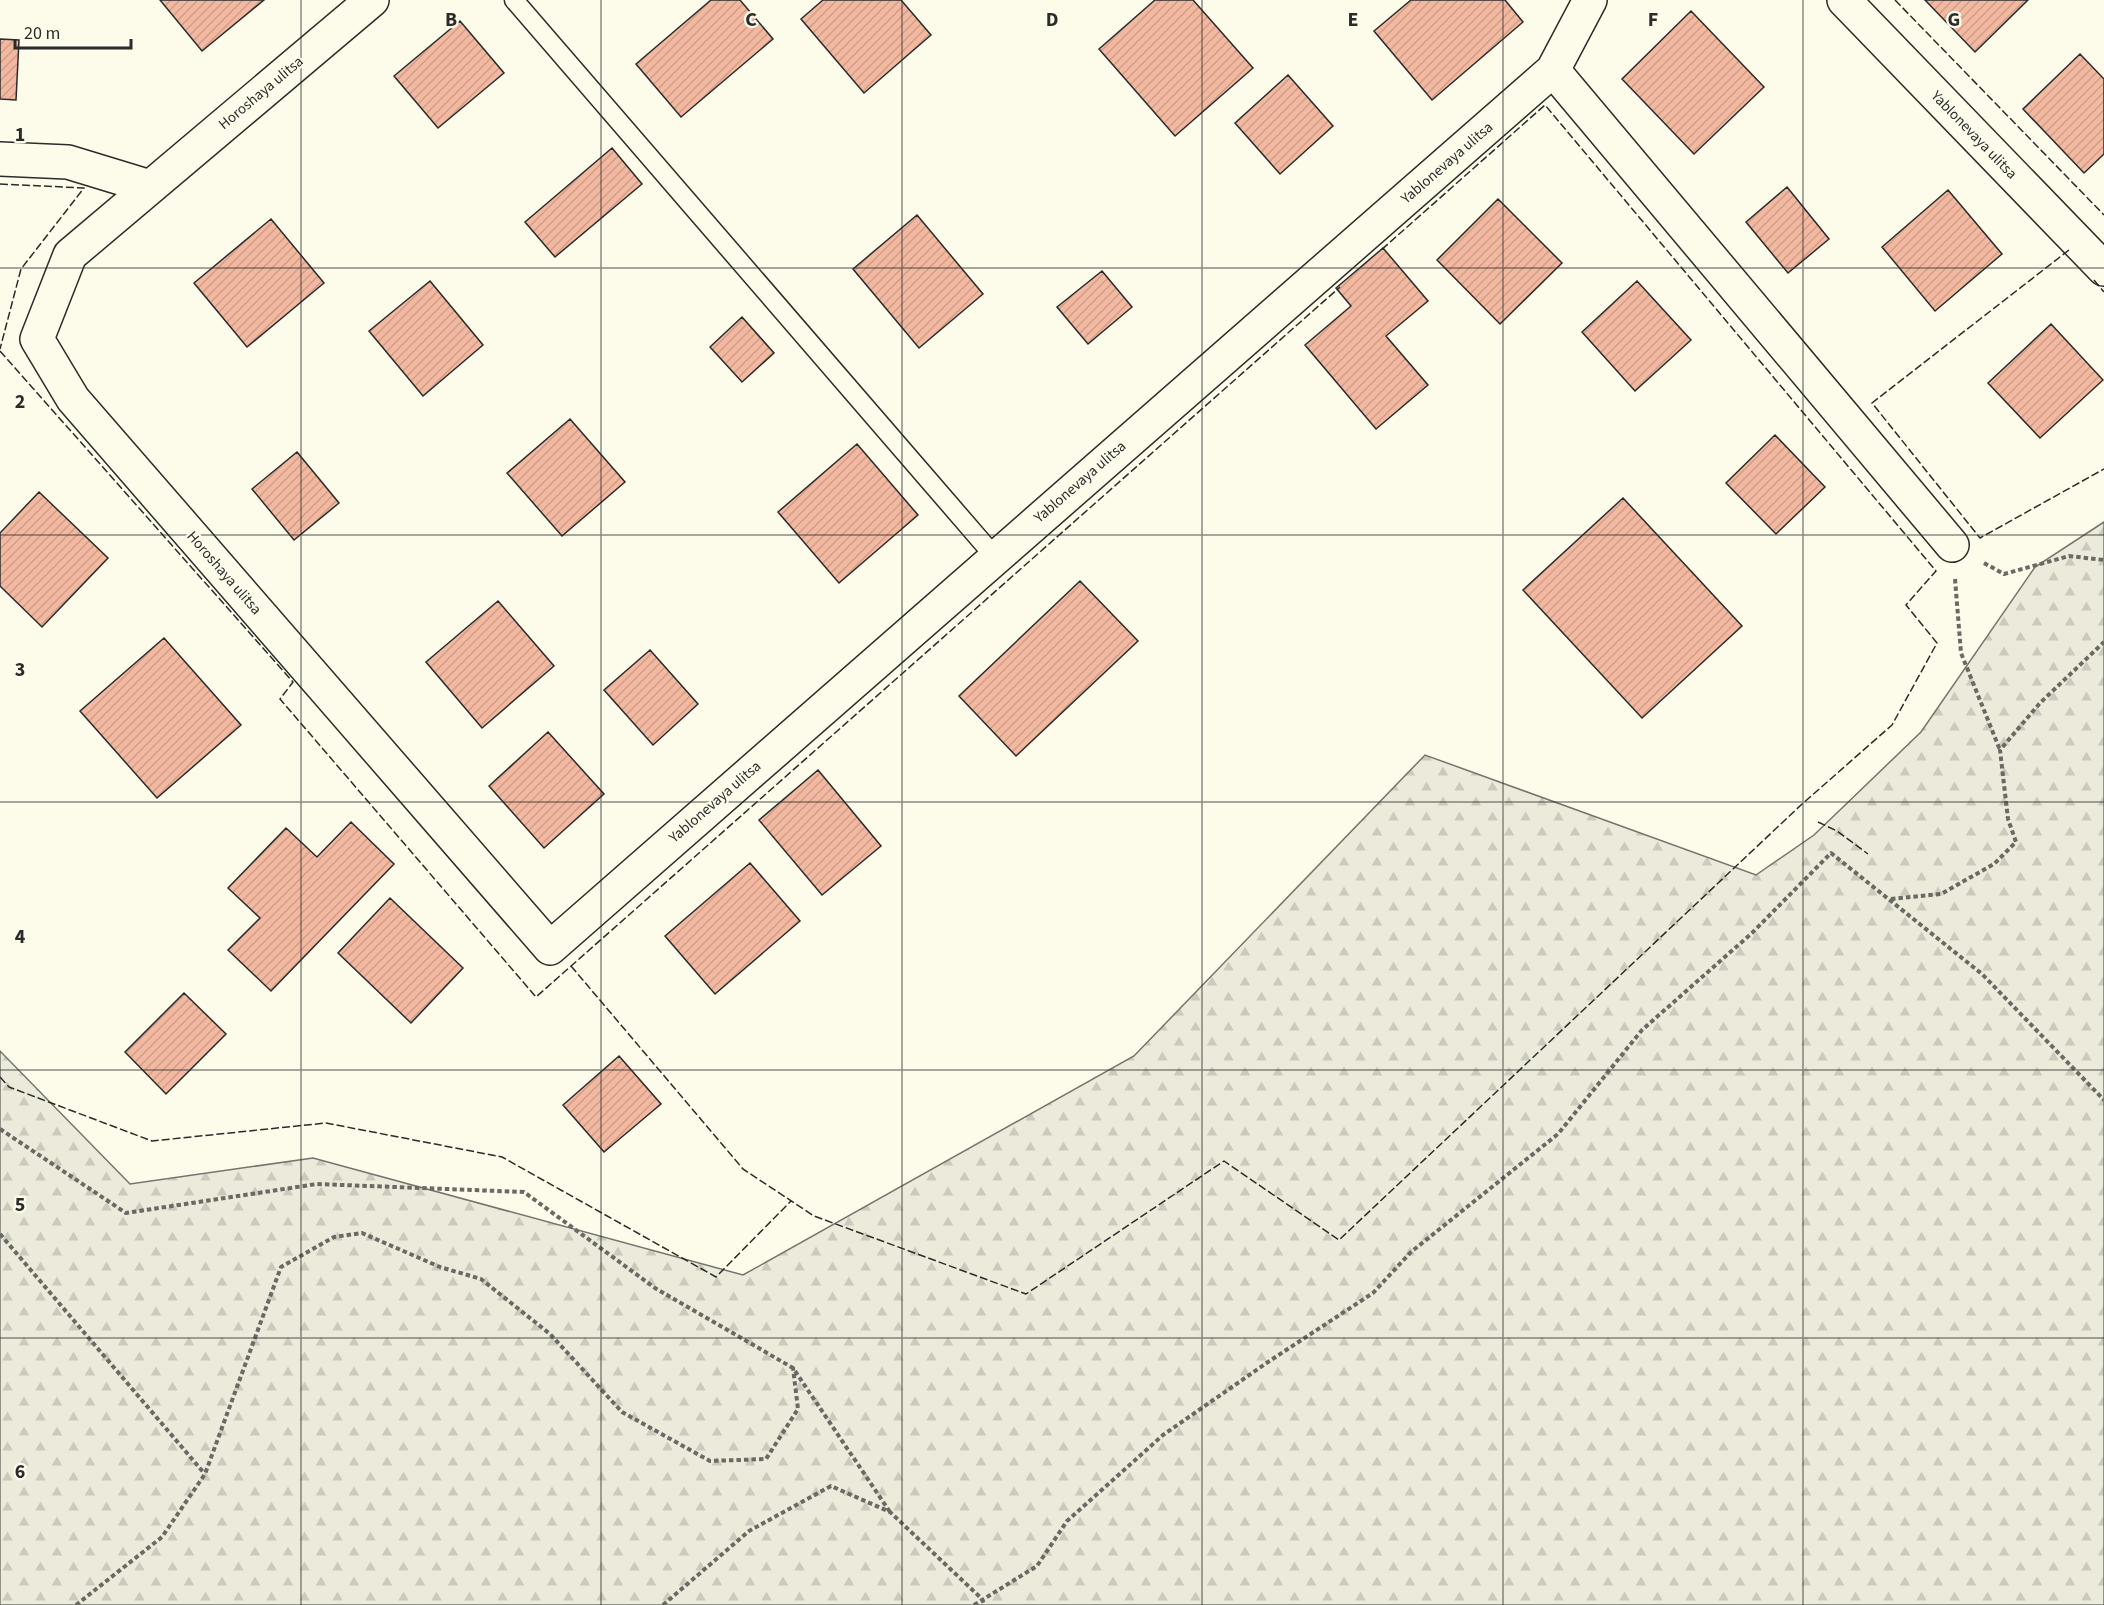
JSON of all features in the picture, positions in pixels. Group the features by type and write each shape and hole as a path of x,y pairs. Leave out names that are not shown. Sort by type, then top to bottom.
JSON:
{"street":[{"name":"Horoshaya ulitsa","path":"372,0 70,255 37,339 73,399 550,948"},
{"name":"Yablonevaya ulitsa","path":"550,948 1553,70 1590,0"},
{"name":"Yablonevaya ulitsa","path":"1844,0 2104,269"},
{"path":"1553,70 1952,545"},
{"path":"0,159 68,162 150,187"}],"lane":[{"path":"514,0 995,557"}],"path":[{"path":"1952,545 2004,574 2069,556 2104,560"},
{"path":"1890,899 1941,894 1994,864 2016,842 2008,819 2000,750 1961,653 1952,545"},
{"path":"2000,750 2040,703 2104,642"},
{"path":"974,1605 981,1598 1037,1566 1067,1521 1163,1435 1373,1293 1411,1252 1558,1134 1642,1030 1752,933 1831,853 1982,974 2104,1100"},
{"path":"0,1129 126,1213 317,1184 524,1192 655,1288 793,1368 890,1512 981,1598 985,1605"},
{"path":"76,1605 162,1538 205,1474 281,1267 334,1237 362,1233 440,1267 481,1279 550,1334 622,1412 710,1461 766,1459 798,1409 793,1368"},
{"path":"0,1234 205,1474"},
{"path":"663,1605 749,1531 831,1486 890,1512"}],"green space":[{"path":"2104,522 2104,1605 0,1605 0,1051 130,1184 313,1158 743,1275 1134,1056 1425,755 1756,875 1814,835 1921,732 2035,567"}],"building":[{"path":"160,0 264,0 202,51"},
{"path":"711,0 740,0 773,39 681,117 636,64"},
{"path":"823,0 901,0 931,35 864,93 801,19"},
{"path":"1155,0 1193,0 1253,68 1175,136 1099,49"},
{"path":"1411,0 1505,0 1523,22 1432,100 1374,31"},
{"path":"1925,0 2028,0 1975,52"},
{"path":"1691,11 1764,87 1694,154 1622,79"},
{"path":"460,21 504,73 438,128 394,76"},
{"path":"0,39 19,40 16,100 0,99"},
{"path":"2080,54 2104,79 2104,154 2084,173 2023,109"},
{"path":"1288,75 1333,126 1280,174 1235,123"},
{"path":"612,148 642,184 555,257 525,222"},
{"path":"1787,187 1829,239 1788,273 1746,222"},
{"path":"1948,190 2002,254 1935,311 1882,247"},
{"path":"1498,199 1562,263 1500,324 1437,260"},
{"path":"917,215 983,294 919,348 853,269"},
{"path":"271,219 324,283 247,347 194,283"},
{"path":"1383,248 1428,301 1386,336 1428,385 1376,429 1305,345 1351,306 1336,288"},
{"path":"1102,271 1132,307 1088,344 1057,307"},
{"path":"430,281 483,345 423,396 369,331"},
{"path":"1637,281 1691,340 1635,391 1582,332"},
{"path":"742,317 774,353 742,382 710,347"},
{"path":"2051,324 2103,380 2040,438 1988,383"},
{"path":"570,419 625,482 562,536 507,473"},
{"path":"1775,435 1825,487 1776,534 1726,483"},
{"path":"857,444 918,515 839,583 778,512"},
{"path":"297,452 339,503 294,540 252,489"},
{"path":"39,492 108,558 42,627 0,586 0,533"},
{"path":"1623,498 1742,626 1642,718 1523,590"},
{"path":"1080,581 1138,641 1016,756 959,696"},
{"path":"498,601 554,666 482,728 426,662"},
{"path":"164,638 241,725 157,798 80,711"},
{"path":"650,650 698,704 653,745 604,690"},
{"path":"548,732 604,794 544,848 489,786"},
{"path":"818,770 881,846 822,895 759,820"},
{"path":"351,822 394,864 271,991 228,950 260,918 228,888 286,828 317,857"},
{"path":"750,863 800,921 715,994 665,936"},
{"path":"390,898 463,968 411,1023 338,953"},
{"path":"184,993 226,1034 166,1094 125,1052"},
{"path":"619,1056 661,1104 604,1152 563,1105"}],"fence":[{"path":"1895,0 2104,215"},
{"path":"571,966 743,1169 814,1216 1026,1294 1224,1161 1339,1240 1801,805 1892,725 1937,643 1906,605 1936,571 1545,105 1380,251"},
{"path":"0,184 84,188 21,269 0,349"},
{"path":"2069,250 1872,403 1980,538 2104,469"},
{"path":"2094,280 2104,292"},
{"path":"0,351 293,682 280,699 536,997 1340,287"},
{"path":"1818,822 1837,831 1868,854"},
{"path":"0,1077 9,1087 152,1141 326,1123 502,1157 716,1277 791,1201"}]}
